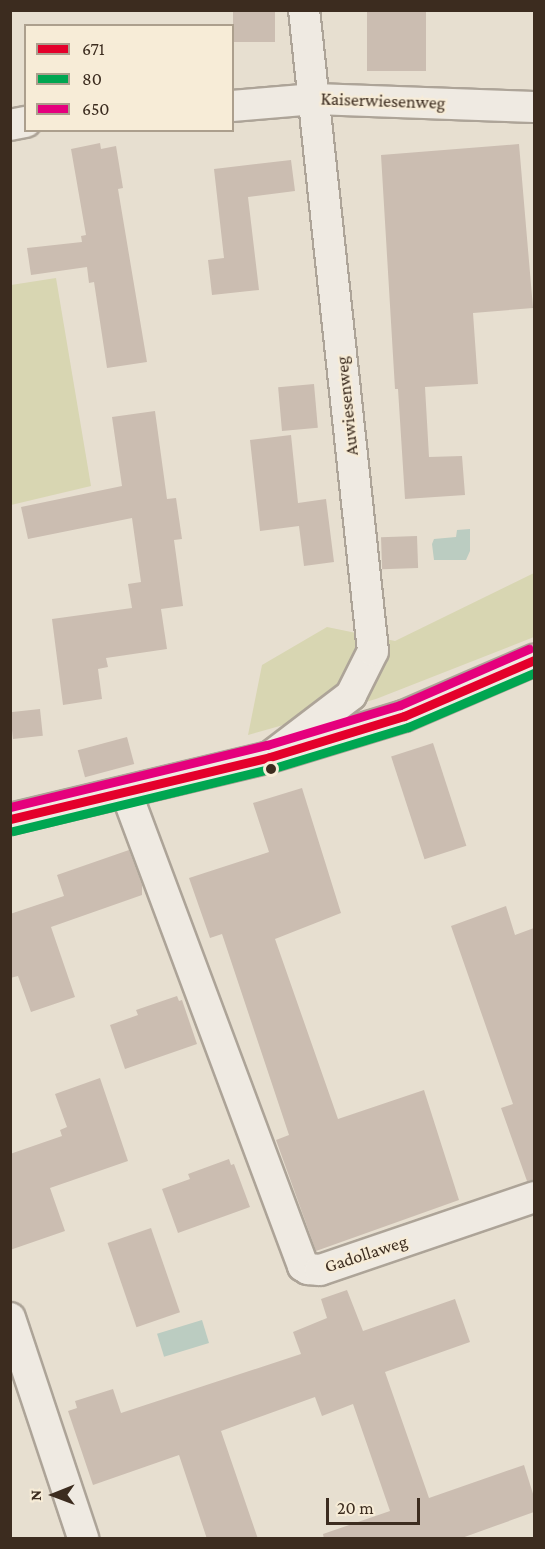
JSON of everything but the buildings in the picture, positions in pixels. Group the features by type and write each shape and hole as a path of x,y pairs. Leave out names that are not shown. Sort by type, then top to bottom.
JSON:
{"street":[{"name":"Auwiesenweg","path":"270,757 351,694 373,651 304,10"},
{"name":"Kaiserwiesenweg","path":"234,106 315,99 534,106"},
{"path":"10,819 270,757 404,716 534,660"},
{"name":"Gadollaweg","path":"126,792 303,1266 320,1270 534,1197"},
{"path":"10,1318 82,1539"}],"shaded area":[{"path":"56,278 91,486 11,505 11,285"},
{"path":"470,529 470,551 466,560 434,560 432,544 434,539 456,537 457,530"},
{"path":"534,573 534,637 376,699 248,735 262,665 327,627 395,641"},
{"path":"202,1320 209,1343 164,1357 157,1334"}],"transit line":[{"name":"650","path":"10,807 267,745 400,705 529,649"},
{"name":"671","path":"10,819 270,757 404,716 534,660"},
{"name":"80","path":"13,831 274,768 408,727 534,673"}]}
